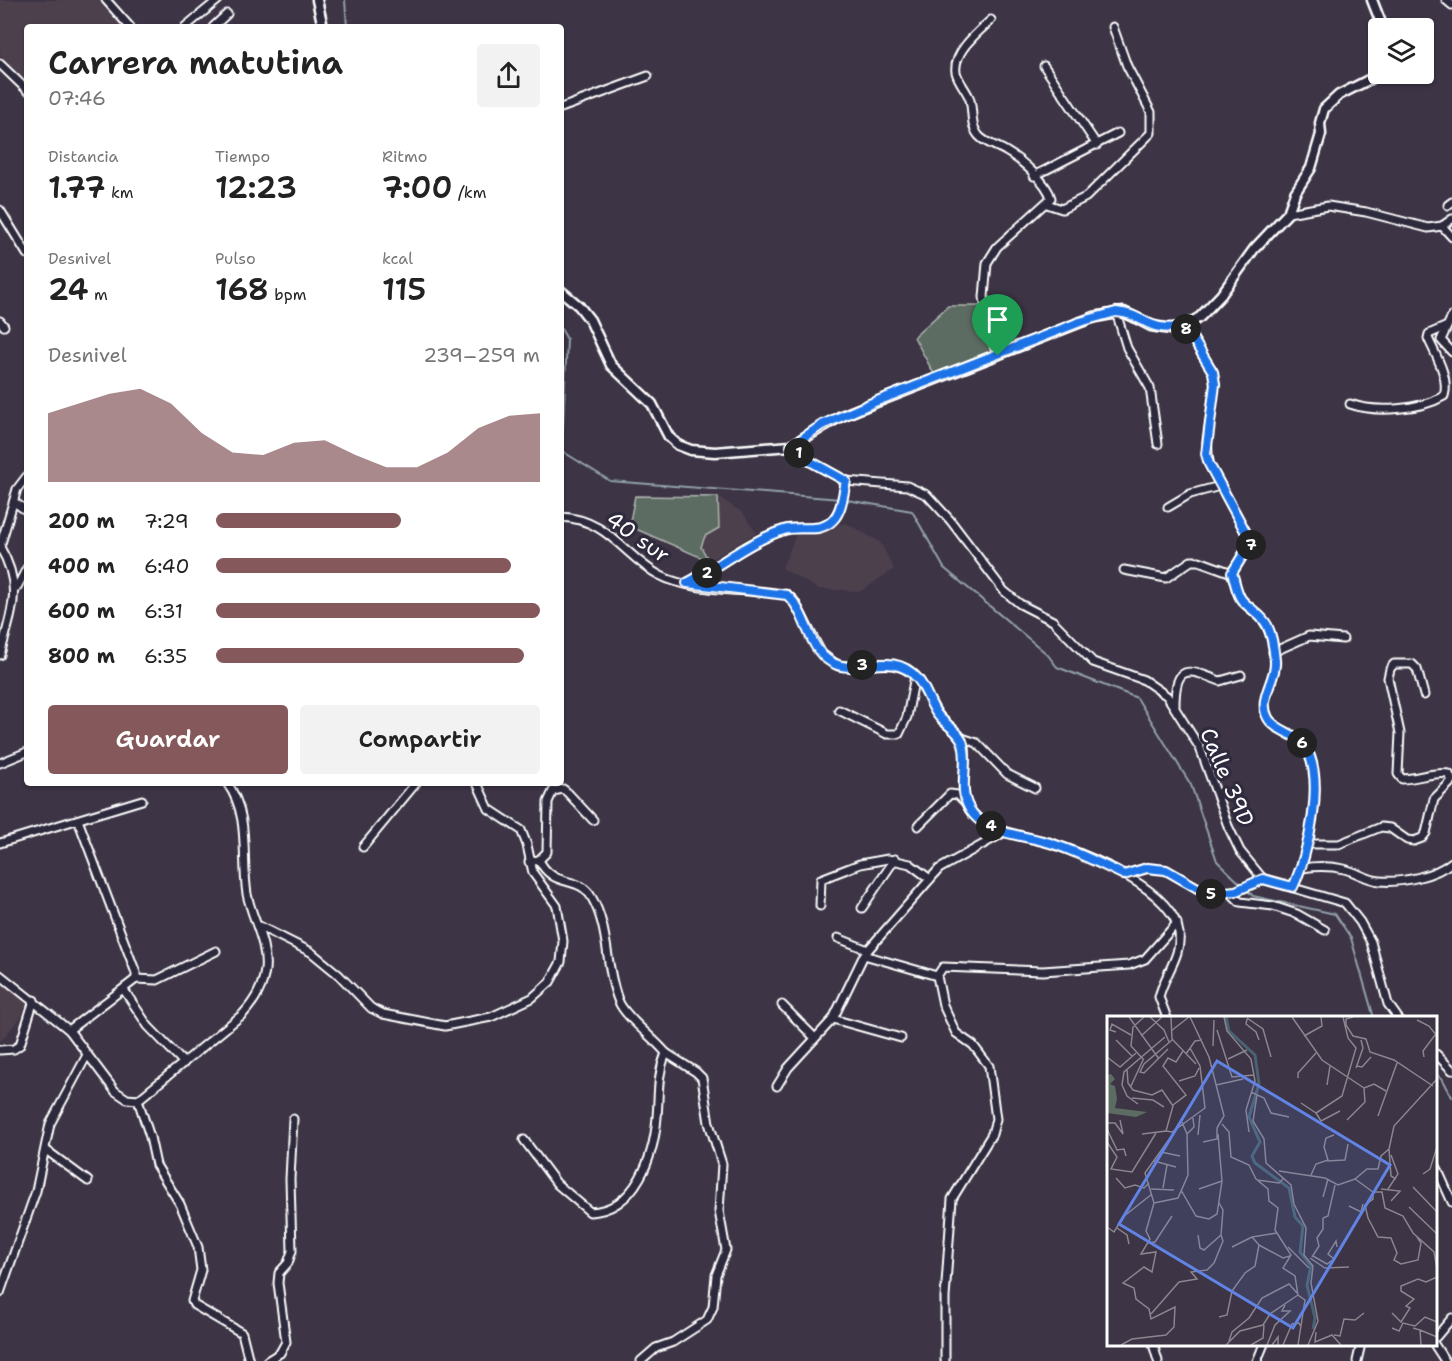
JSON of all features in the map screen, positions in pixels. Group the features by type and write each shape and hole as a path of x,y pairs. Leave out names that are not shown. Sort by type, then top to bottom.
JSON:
{"street":[{"path":"106,0 127,24"},
{"path":"189,24 218,0"},
{"path":"317,0 322,24"},
{"path":"1372,0 1379,18"},
{"path":"1446,0 1452,5"},
{"path":"209,8 218,16 215,24"},
{"path":"216,24 227,14"},
{"path":"991,20 957,58 956,72 970,101 974,129 979,137 1008,152 1051,195 1047,204 997,247 987,263 984,297 987,323 998,356"},
{"path":"1047,204 1062,209 1086,197 1151,133 1151,112 1127,66 1113,27"},
{"path":"0,64 24,87"},
{"path":"1044,66 1097,145"},
{"path":"564,107 648,76"},
{"path":"564,294 579,306 590,320 611,365 646,396 669,437 678,445 691,450 716,452 791,446 841,416 1080,322 1116,312 1131,315 1160,329 1185,326 1209,309 1254,249 1288,213 1290,202 1314,159 1324,109 1339,94 1368,80"},
{"path":"1034,176 1118,134"},
{"path":"1288,213 1328,206 1366,212 1428,228 1442,226 1452,219"},
{"path":"0,210 24,249"},
{"path":"1442,226 1452,237"},
{"path":"1116,312 1127,348 1150,388 1158,444"},
{"path":"1452,316 1441,340 1452,352"},
{"path":"1185,326 1213,372 1215,384 1206,454 1251,542 1232,573"},
{"path":"1350,404 1383,410 1435,401 1444,396 1446,388 1439,361 1428,338 1429,334 1446,327"},
{"path":"687,583 770,535 788,529 822,527 832,521 838,513 846,481 806,459 791,446"},
{"path":"15,593 12,568 0,547 17,489 24,480"},
{"name":"Calle 39D","path":"846,481 896,484 917,489 927,495 950,519 1004,591 1020,604 1053,621 1093,662 1155,686 1175,706 1209,769 1228,826 1240,851 1263,879"},
{"path":"1168,507 1190,494 1221,486"},
{"path":"14,502 24,510"},
{"name":"40 sur","path":"564,517 577,518 611,536 659,575 687,583 787,595 794,601 814,642 828,661 839,666 888,662 915,676"},
{"path":"1124,570 1166,578 1191,561 1198,561 1232,573"},
{"path":"1232,573 1241,598 1267,625 1273,652 1274,672 1266,694 1266,715 1271,723 1300,739 1310,758 1314,787 1309,844 1302,868 1293,887"},
{"path":"0,655 15,593 24,574"},
{"path":"1273,652 1309,636 1344,639"},
{"path":"1309,844 1339,844 1381,827 1390,828 1407,840 1414,841 1422,838 1434,799 1452,782 1449,774 1443,773 1417,779 1402,778 1398,774 1400,733 1388,678 1394,664 1412,664 1417,669 1424,695"},
{"path":"1175,706 1176,682 1180,675 1189,670 1220,681 1241,675"},
{"path":"839,710 887,734 899,734 907,717 915,676"},
{"path":"915,676 937,714 962,738 985,749 1007,774 1035,788"},
{"path":"962,738 965,748 963,789 966,802"},
{"path":"0,763 24,753"},
{"path":"0,975 69,1030 115,1091 127,1099 138,1100 184,1064 243,1014 255,998 262,983 266,959 247,894 245,848 239,806 229,786"},
{"path":"363,847 414,786"},
{"path":"257,925 310,952 378,1012 445,1026 467,1024 511,1010 532,998 550,982 561,962 563,941 557,906 533,873 521,830 489,809 478,786"},
{"path":"529,862 539,860 547,852 548,802 554,791 563,789 593,820"},
{"path":"918,826 950,794 958,795 979,820 1005,832 1054,844 1124,875 1157,897 1177,923 1179,945 1160,997 1167,1016"},
{"path":"0,843 142,800"},
{"path":"78,820 136,973 136,979"},
{"path":"777,1086 788,1068 814,1037 833,1019 866,953 930,879 957,857 1005,832"},
{"path":"820,906 819,882 825,876 867,862 895,859 910,864 930,879"},
{"path":"862,908 895,859"},
{"path":"539,860 547,875 581,886 594,900 620,1004 666,1053 702,1078 709,1123 722,1164 719,1210 726,1250 716,1275 713,1307 707,1320 679,1339 656,1348 641,1361"},
{"path":"1302,868 1346,869 1362,877 1380,881 1406,879 1445,868 1452,862"},
{"path":"1124,875 1147,868 1166,870 1208,894 1233,891 1263,879 1345,903 1360,922 1371,942 1388,1004 1397,1016"},
{"path":"1233,891 1240,902 1274,906 1297,914 1325,930"},
{"path":"945,1361 945,1298 952,1199 992,1134 996,1119 989,1066 982,1053 956,1033 938,989 937,976 943,967 950,965 982,970 1043,971 1138,964 1177,923"},
{"path":"838,938 866,953 937,976"},
{"path":"69,1030 136,979 157,980 216,951"},
{"path":"124,990 148,1026 184,1064"},
{"path":"0,1050 14,1049 20,1045 34,1000"},
{"path":"782,1005 814,1037"},
{"path":"833,1019 901,1038"},
{"path":"524,1140 557,1184 590,1212 601,1211 620,1203 635,1186 649,1158 657,1118 660,1068 666,1053"},
{"path":"0,1293 36,1191 50,1124 87,1055"},
{"path":"1437,1055 1452,1070"},
{"path":"138,1100 156,1165 180,1204 198,1247 201,1270 193,1295 194,1305 242,1333 249,1361"},
{"path":"267,1361 280,1353 286,1342 278,1283 279,1273 289,1261 292,1251 290,1179 293,1119"},
{"path":"46,1149 88,1181"},
{"path":"1437,1168 1452,1202"},
{"path":"1437,1336 1452,1318"},
{"path":"1154,1346 1158,1361"},
{"path":"1257,1361 1263,1346"},
{"path":"1357,1361 1361,1346"},
{"path":"1435,1346 1444,1361"}],"shaded area":[{"path":"0,0 101,0 123,24 24,24 24,79 0,56"},
{"path":"635,496 718,497 743,513 756,533 709,561 629,526"},
{"path":"846,523 880,542 894,569 861,591 818,589 782,568 796,535"},
{"path":"0,980 28,999 21,1017 0,1042"}],"green space":[{"path":"948,306 981,306 992,354 935,376 914,337"},
{"path":"635,496 718,497 719,528 705,536 701,547 709,561 629,526"}],"waterway":[{"path":"345,0 347,24"},
{"path":"564,334 567,339 564,406"},
{"path":"564,452 610,481 841,499 912,511 944,568 1047,654 1057,667 1137,698 1191,785 1217,861 1253,896 1335,914 1351,938 1373,1016"},
{"path":"1437,1075 1442,1078 1452,1097"}],"route":[{"path":"1124,312 1160,329 1185,326 1208,361 1215,384 1206,454 1213,473 1251,542 1251,546 1232,573 1241,598 1267,625 1272,641 1275,663 1266,694 1266,715 1271,723 1300,739 1310,758 1314,787 1309,844 1302,868 1293,887 1263,879 1236,891 1208,894 1199,891 1181,877 1166,870 1147,868 1124,875 1054,844 1005,832 979,820 966,802 963,789 965,748 962,738 937,714 915,676 888,662 839,666 828,661 806,628 794,601 787,595 687,583 770,535 788,529 822,527 832,521 838,513 846,481 806,459 791,446 822,425 841,416 998,356 1080,322 1106,314 1124,312"}]}
